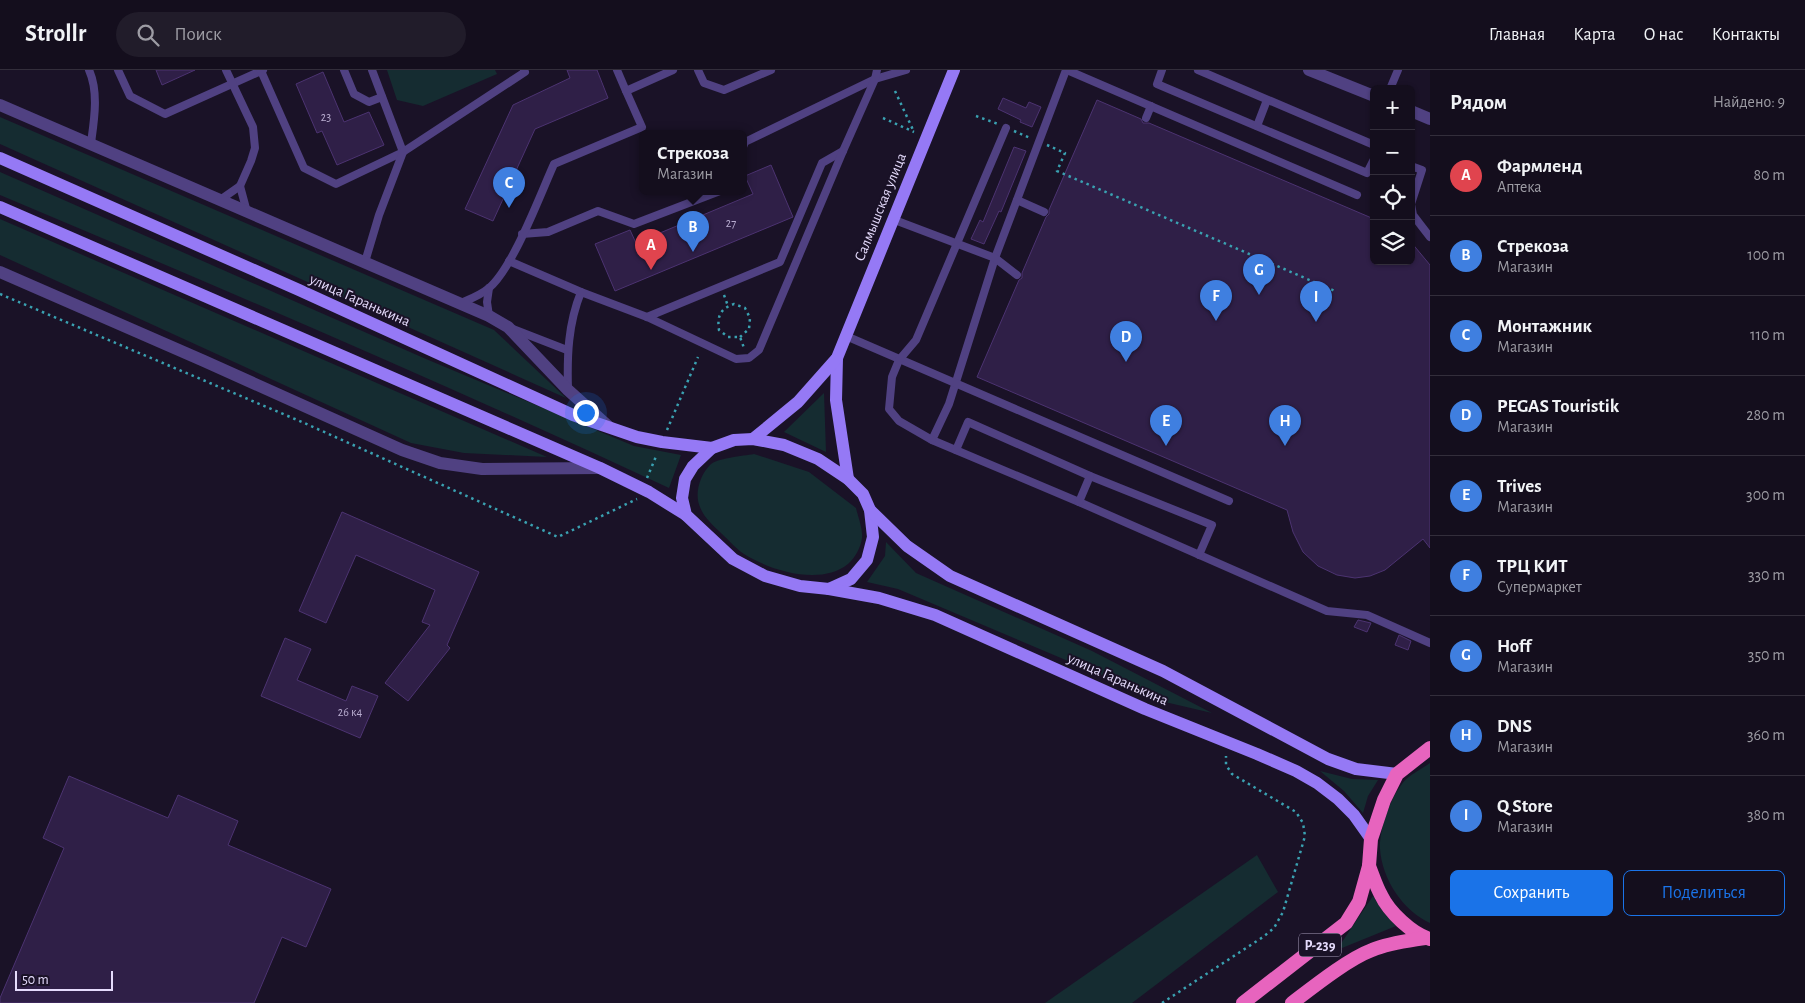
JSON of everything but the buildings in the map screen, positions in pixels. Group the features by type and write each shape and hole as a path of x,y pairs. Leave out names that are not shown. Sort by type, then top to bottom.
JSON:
{"highway":[{"name":"Р-239","path":"1243,1003 1346,923 1359,902 1369,866 1371,839 1384,800 1398,774 1430,748"},
{"name":"Р-239","path":"1369,866 1382,897 1400,921 1428,939"},
{"name":"Р-239","path":"1292,1003 1370,950 1387,945 1428,939"}],"main road":[{"name":"Салмышская улица","path":"753,439 798,402 837,358 954,70"},
{"name":"улица Гаранькина","path":"0,158 573,414 613,430 662,442 712,448"},
{"path":"0,207 600,468 648,492 686,515 733,559 765,576 800,586 829,588 851,579 867,560 873,537 870,510 863,494 848,479 818,459 784,445 753,439 734,440 712,448 694,466 685,479 682,498 686,515"},
{"name":"Салмышская улица","path":"837,358 836,400 848,479"},
{"name":"улица Гаранькина","path":"870,510 907,546 950,576 1163,671 1328,759 1356,769 1398,774"},
{"name":"улица Гаранькина","path":"829,588 879,598 935,615 1145,709 1296,771 1338,799 1354,815 1371,839"}],"street":[{"path":"1309,70 1370,94"},
{"path":"0,105 489,316 508,327 568,390 613,430"},
{"path":"1415,113 1430,119"},
{"path":"0,272 402,450 440,463 482,469 600,468"}],"lane":[{"path":"89,70 92,78 95,120 91,143"},
{"path":"118,70 130,96 165,114 262,70 304,168 336,184 403,152 525,72 524,70"},
{"path":"220,200 240,186 255,148 254,127 226,70"},
{"path":"344,70 354,94 369,102 382,97"},
{"path":"365,262 379,215 403,152 372,70"},
{"path":"461,303 489,288 503,271 554,164 642,127 617,70"},
{"path":"626,90 673,70"},
{"path":"698,70 704,83 724,90 770,70"},
{"path":"509,260 581,292 647,317 736,359 749,358 759,350 875,79 877,70"},
{"path":"747,141 875,79 906,70"},
{"path":"932,440 949,404 954,382 995,258 1066,70 1357,195"},
{"path":"1162,70 1157,84 1367,173 1370,167"},
{"path":"1198,70 1370,143"},
{"path":"1392,85 1398,70"},
{"path":"1257,126 1267,100"},
{"path":"1146,118 1151,106"},
{"path":"1006,128 916,340 899,360 892,376 890,409 899,421 932,440 1079,502 1327,611 1367,614 1430,643"},
{"path":"647,317 780,262 822,163 843,151"},
{"path":"1415,167 1422,170 1411,204 1413,215 1430,237"},
{"path":"240,186 248,212"},
{"path":"522,234 548,232 598,211 634,224 710,195"},
{"path":"1017,200 1044,212"},
{"path":"892,219 995,258 1017,275"},
{"path":"489,288 487,302 489,316"},
{"path":"568,390 567,350 576,304 581,292"},
{"path":"508,327 567,350"},
{"path":"846,336 1229,501"},
{"path":"956,450 968,422 1090,476 1212,525 1199,555"},
{"path":"1079,502 1090,476"}],"path":[{"path":"883,118 914,132 894,90"},
{"path":"976,116 993,122"},
{"path":"1064,174 1336,292"},
{"path":"0,294 302,422"},
{"path":"734,304 744,308 750,318 749,330 740,337 728,337 719,330 717,319 723,308 734,304"},
{"path":"740,337 749,358"},
{"path":"1162,1003 1274,928 1284,912 1305,836 1303,822 1296,812 1232,774 1226,765 1227,742"}],"green space":[{"path":"387,70 495,70 497,74 423,106 397,100"},
{"path":"0,117 494,330 566,398 0,144"},
{"path":"0,172 426,359 634,446 681,455 669,488 336,338 0,195"},
{"path":"0,219 547,457 464,453 411,443 0,255"},
{"path":"824,393 826,452 784,432"},
{"path":"754,454 809,472 856,508 862,538 857,552 848,564 837,571 810,575 796,574 768,566 741,552 707,518 698,502 699,485 706,469 718,461"},
{"path":"886,542 916,573 1092,651 1212,713 1165,702 898,589 867,582 885,556"},
{"path":"1430,763 1430,923 1411,911 1396,893 1385,872 1380,841 1383,824 1398,790 1408,778"},
{"path":"1320,771 1352,779 1378,780 1368,796 1363,813 1344,791"},
{"path":"1257,855 1278,892 1132,1003 1045,1003"},
{"path":"1373,896 1384,913 1396,926 1342,948 1340,945"}],"place":[{"name":"Монтажник","path":"509,208"},
{"name":"Стрекоза","path":"693,252"},
{"name":"Фармленд","path":"651,270"},
{"name":"Hoff","path":"1259,295"},
{"name":"ТРЦ КИТ","path":"1216,321"},
{"name":"Q Store","path":"1316,322"},
{"name":"PEGAS Touristik","path":"1126,362"},
{"name":"Trives","path":"1166,446"},
{"name":"DNS","path":"1285,446"}]}
